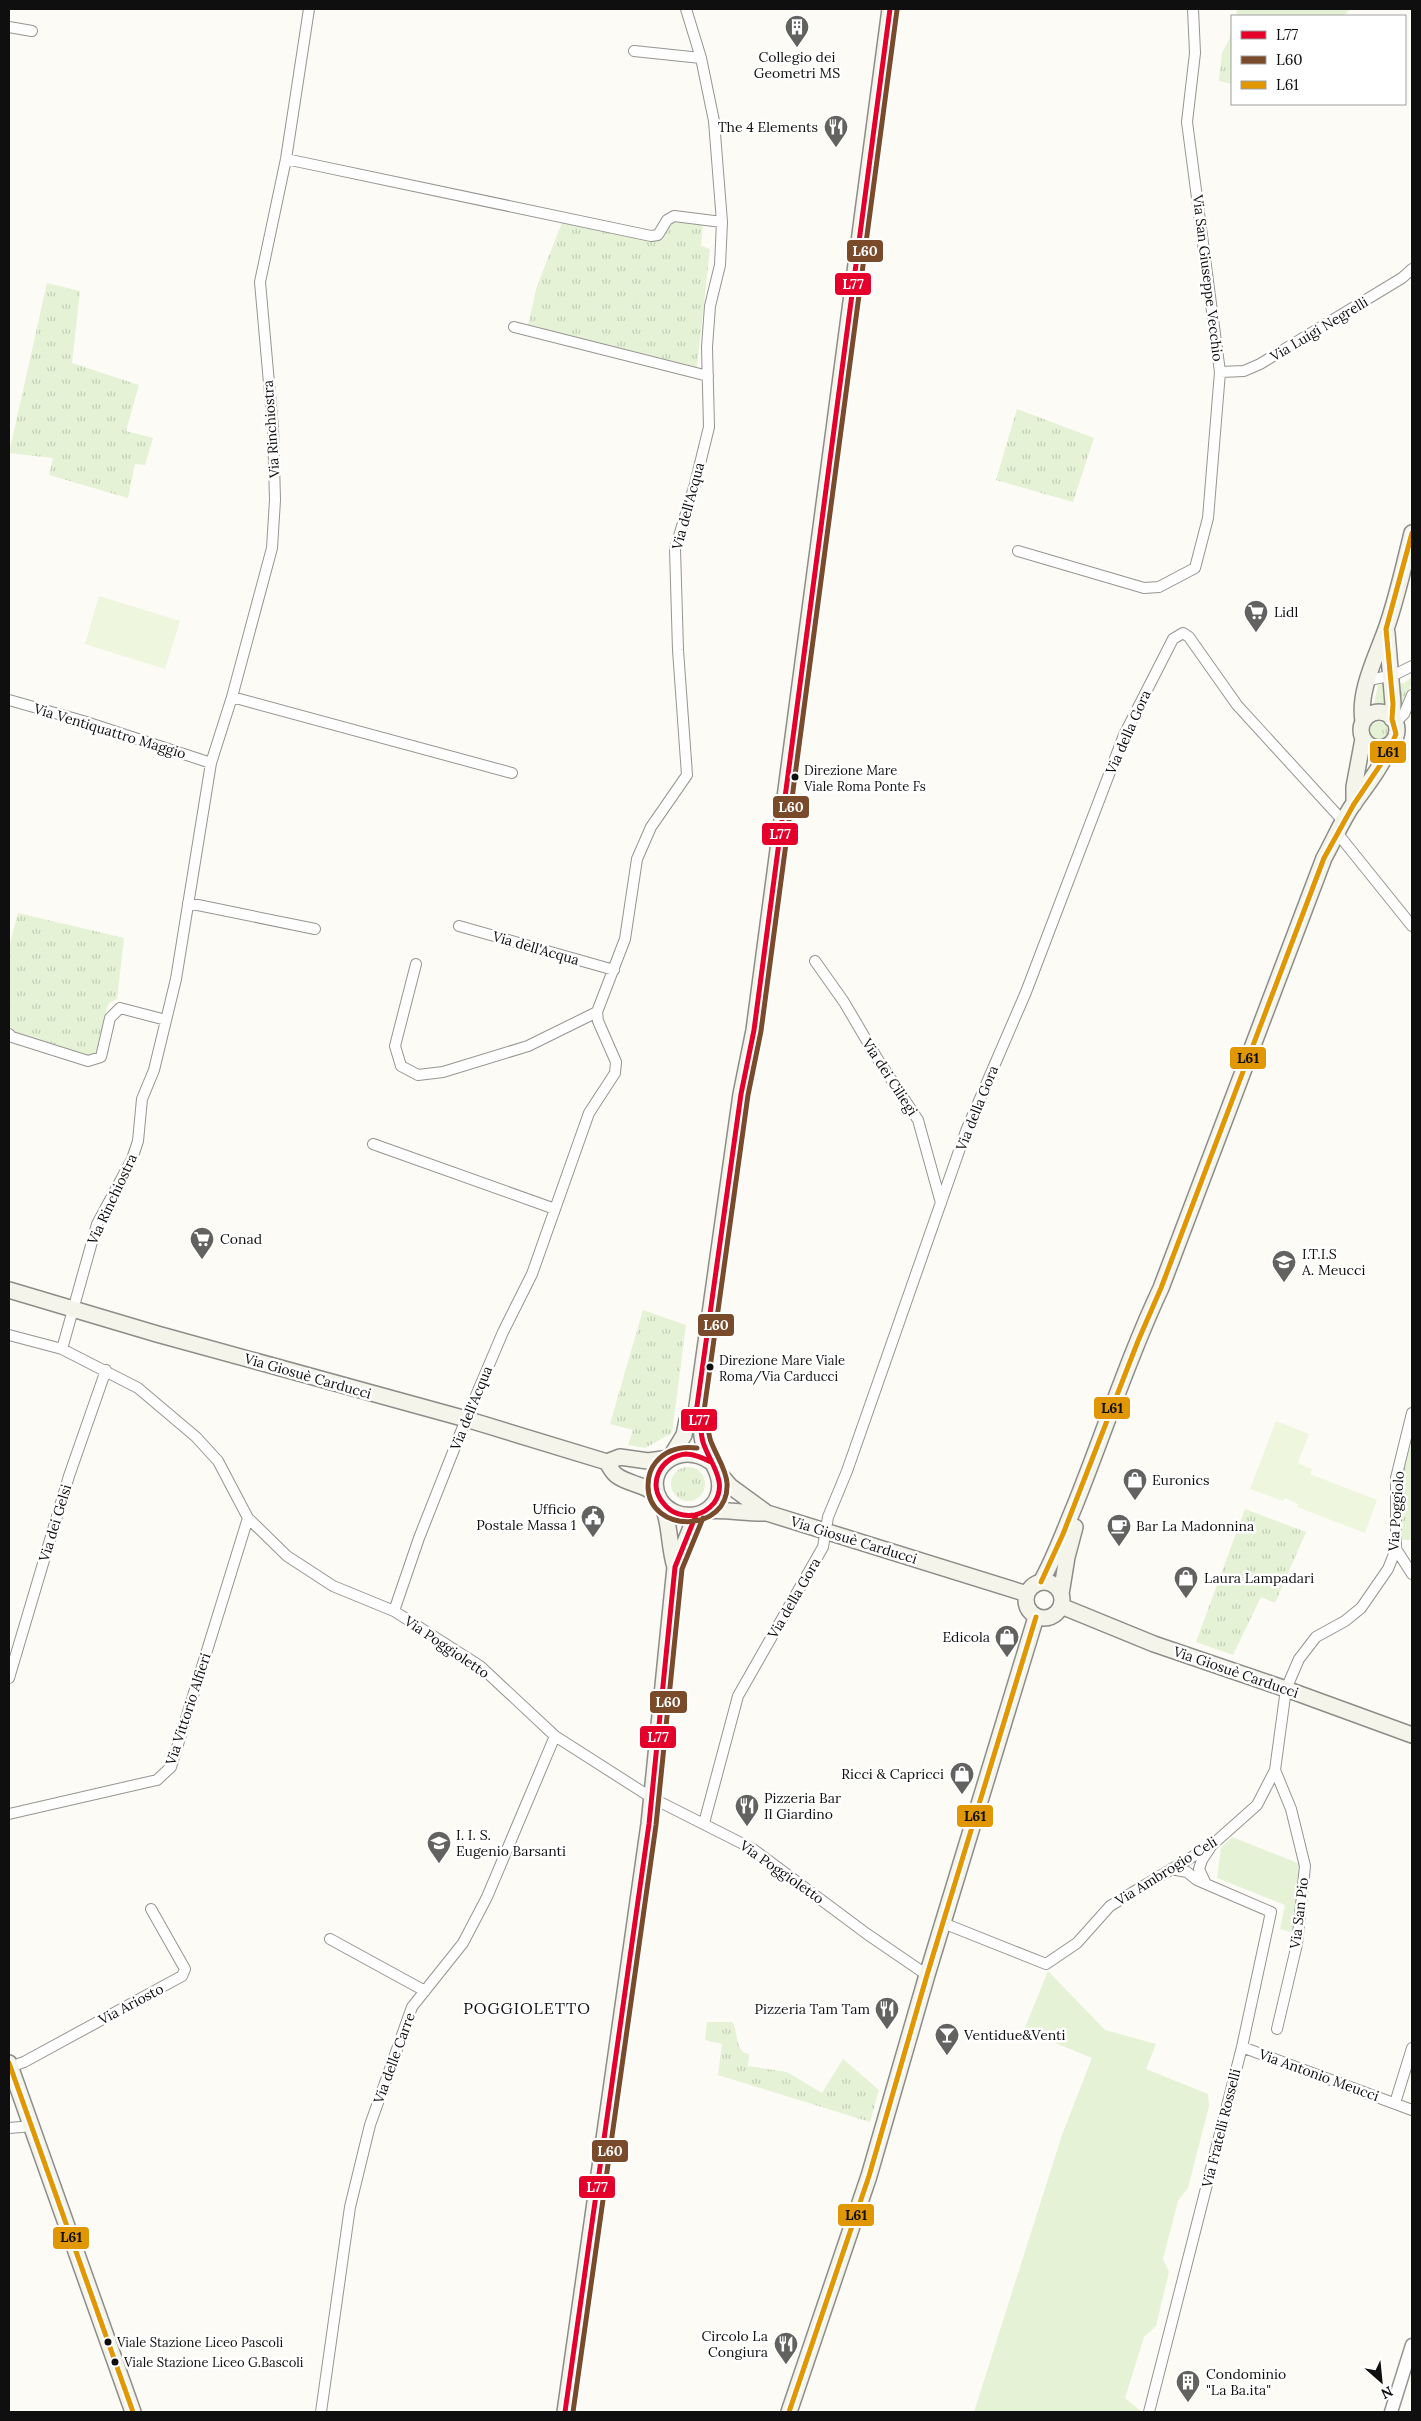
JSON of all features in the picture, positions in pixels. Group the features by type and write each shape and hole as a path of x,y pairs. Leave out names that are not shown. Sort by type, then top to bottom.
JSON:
{"main road":[{"path":"565,2412 652,1798 675,1567 701,1513 714,1503 719,1493 720,1482 703,1440 702,1422 696,1412 741,1094 754,1030 890,9"},
{"path":"1354,804 1354,787 1363,739 1361,732 1363,722 1362,705 1386,629 1412,533"},
{"path":"1161,1288 1151,1328 1074,1529 1067,1557 1061,1600 1053,1616 1048,1618 1036,1617 1028,1609 1027,1594 1031,1588 1041,1582 1067,1526 1144,1326 1161,1288 1324,858 1354,804 1369,784 1396,734 1386,629"},
{"path":"1363,722 1376,713 1386,714 1394,721"},
{"path":"1363,739 1376,748 1391,744"},
{"name":"Via Giosuè Carducci","path":"9,1290 157,1334 466,1419 607,1462 620,1457 648,1461 670,1458"},
{"path":"675,1567 670,1552 668,1527 656,1487 657,1476 684,1435 687,1420 696,1412"},
{"path":"670,1458 680,1453 691,1452 702,1456 714,1467"},
{"name":"Via Giosuè Carducci","path":"607,1462 615,1474 647,1488 659,1498"},
{"name":"Via Giosuè Carducci","path":"714,1467 730,1486 767,1513 1027,1594"},
{"path":"659,1498 665,1507 674,1513 685,1516 701,1513"},
{"name":"Via Giosuè Carducci","path":"701,1513 722,1509 750,1514 767,1513"},
{"path":"1041,1582 1053,1584 1061,1600"},
{"name":"Via Giosuè Carducci","path":"1061,1600 1154,1644 1412,1735"},
{"path":"789,2412 869,2176 943,1923 1036,1617"},
{"path":"10,2065 132,2412"}],"street":[{"name":"Via Rinchiostra","path":"62,1349 97,1224 132,1159 138,1141 142,1099 154,1070 176,979 211,763 232,697 272,548 275,500 272,428 260,282 286,159 309,9"},
{"name":"Via dell'Acqua","path":"394,1611 419,1538 466,1419 503,1332 532,1274 589,1113 615,1073 616,1062 598,1016 625,939 637,859 651,827 687,775 678,650 675,549 695,484 709,427 707,347 710,306 720,265 722,222 714,121 701,58 686,9"},
{"name":"Via San Giuseppe Vecchio","path":"1018,551 1144,588 1159,587 1195,568 1208,518 1220,372 1187,122 1195,54 1193,9"},
{"path":"9,27 32,31"},
{"path":"634,51 701,58"},
{"path":"286,159 651,236 658,235 667,220 674,216 722,222"},
{"name":"Via Luigi Negrelli","path":"1220,372 1244,371 1260,364 1402,278 1412,269"},
{"path":"514,327 708,376"},
{"name":"Via della Gora","path":"704,1823 738,1696 823,1547 828,1517 847,1471 966,1131 1026,992 1124,735 1173,639 1183,633 1189,637 1237,705 1341,828"},
{"path":"1369,680 1390,676 1412,666"},
{"path":"1394,721 1404,714 1412,694"},
{"path":"232,697 512,773"},
{"name":"Via Ventiquattro Maggio","path":"9,700 83,721 211,763"},
{"path":"1341,828 1412,926"},
{"path":"188,903 315,929"},
{"name":"Via dell'Acqua","path":"459,926 614,970"},
{"name":"Via dei Ciliegi","path":"815,961 844,1002 877,1058 918,1120 942,1203"},
{"path":"416,964 395,1046 401,1066 418,1075 443,1072 528,1046 598,1016"},
{"path":"9,1034 88,1061 101,1057 110,1018 120,1008 166,1020"},
{"path":"373,1144 556,1208"},
{"name":"Via Poggioletto","path":"9,1335 62,1349 138,1388 196,1436 218,1461 248,1518 287,1556 333,1586 394,1611 480,1666 556,1736 652,1798 753,1848 867,1934 928,1975"},
{"name":"Via dei Gelsi","path":"9,1678 69,1476 106,1370"},
{"name":"Via Poggiolo","path":"1286,1689 1299,1659 1316,1637 1353,1616 1370,1596 1388,1569 1396,1549 1396,1478 1412,1413"},
{"name":"Via Vittorio Alfieri","path":"9,1814 157,1780 171,1768 248,1518"},
{"path":"1396,1549 1412,1574"},
{"name":"Via Ambrogio Celi","path":"943,1923 1046,1964 1076,1943 1110,1906 1212,1845 1257,1805 1276,1770 1286,1689"},
{"name":"Via delle Carre","path":"321,2412 350,2207 376,2107 412,2007 463,1943 487,1897 556,1736"},
{"name":"Via San Pio","path":"1276,1770 1291,1809 1305,1866 1297,1944 1277,2029"},
{"path":"1206,1884 1199,1869 1202,1860 1212,1845"},
{"name":"Via Fratelli Rosselli","path":"1149,2412 1242,2047 1271,1912 1197,1880 1187,1872 1171,1869"},
{"name":"Via Ariosto","path":"10,2065 24,2062 182,1976 185,1969 152,1909"},
{"path":"330,1939 426,1991"},
{"name":"Via Antonio Meucci","path":"1242,2047 1412,2110"},
{"name":"Via Antonio Meucci","path":"1396,2104 1412,2048"},
{"path":"9,2128 33,2126"},
{"path":"1391,2412 1412,2345"}],"green space":[{"path":"1237,9 1350,9 1345,15 1236,15"},
{"path":"1231,30 1231,84 1219,81 1222,53 1229,40"},
{"path":"672,219 703,223 701,246 710,249 697,367 528,325 537,286 563,220 663,240"},
{"path":"47,283 80,291 72,363 139,385 126,431 153,438 145,465 135,464 128,498 49,475 53,458 9,453"},
{"path":"1017,409 1094,438 1073,502 996,480"},
{"path":"99,596 180,621 165,669 85,644"},
{"path":"1412,677 1402,711 1398,683 1404,683"},
{"path":"1386,683 1390,710 1373,709 1378,685"},
{"path":"1379,722 1386,725 1389,732 1386,739 1379,742 1372,739 1369,732 1372,725"},
{"path":"18,913 124,938 117,999 110,1002 107,1007 97,1053 88,1055 11,1031 9,1027 9,947"},
{"path":"643,1310 686,1325 672,1433 645,1448 628,1445 633,1430 610,1424"},
{"path":"1276,1421 1309,1434 1298,1463 1312,1469 1310,1474 1377,1500 1365,1533 1297,1507 1298,1504 1285,1498 1283,1501 1250,1489"},
{"path":"1412,1443 1412,1540 1401,1540 1400,1487 1402,1469"},
{"path":"688,1467 700,1472 705,1484 700,1496 688,1501 676,1496 671,1484 676,1472"},
{"path":"1245,1509 1306,1532 1275,1603 1261,1597 1233,1655 1196,1642"},
{"path":"1232,1837 1305,1866 1297,1934 1280,1929 1285,1905 1217,1878 1221,1848"},
{"path":"1048,1971 1105,2030 1156,2044 1146,2069 1208,2094 1209,2106 1188,2188 1178,2201 1163,2259 1169,2272 1156,2326 1144,2337 1125,2398 1142,2412 974,2412 1062,2135 1092,2058 1024,2030"},
{"path":"707,2022 732,2022 741,2050 749,2054 748,2066 787,2072 822,2093 843,2059 879,2090 870,2122 718,2075 722,2044 705,2040"}],"transit line":[{"name":"L77","path":"711,1462 696,1455 686,1454 677,1456 663,1465 656,1480 656,1488 664,1504 674,1512 682,1515 698,1514 710,1507 718,1495 719,1480 703,1442 696,1413 741,1094 754,1030 890,9"},
{"name":"L60","path":"697,1448 680,1448 665,1454 652,1467 648,1479 652,1502 661,1513 674,1520 689,1522 703,1519 716,1512 724,1500 727,1483 723,1468 710,1440 704,1411 748,1095 761,1031 897,10"},
{"name":"L61","path":"1041,1582 1063,1534 1138,1341 1161,1288 1324,858 1354,804 1387,755 1396,734 1392,719 1393,704 1386,629 1412,533"},
{"name":"L77","path":"565,2412 649,1824 675,1567 696,1515"},
{"name":"L60","path":"573,2412 656,1825 682,1569 703,1518"},
{"name":"L61","path":"789,2412 869,2176 927,1975 1036,1617"},
{"name":"L61","path":"9,2063 133,2412"}],"place":[{"name":"Collegio dei Geometri MS","path":"797,48"},
{"name":"The 4 Elements","path":"836,148"},
{"name":"Lidl","path":"1256,633"},
{"name":"Direzione Mare Viale Roma Ponte Fs","path":"795,777"},
{"name":"Conad","path":"202,1260"},
{"name":"I.T.I.S A. Meucci","path":"1284,1283"},
{"name":"Direzione Mare Viale Roma/Via Carducci","path":"710,1367"},
{"name":"Euronics","path":"1135,1501"},
{"name":"Ufficio Postale Massa 1","path":"593,1538"},
{"name":"Bar La Madonnina","path":"1119,1547"},
{"name":"Laura Lampadari","path":"1186,1599"},
{"name":"Edicola","path":"1007,1658"},
{"name":"Ricci & Capricci","path":"962,1795"},
{"name":"Pizzeria Bar Il Giardino","path":"747,1827"},
{"name":"I. I. S. Eugenio Barsanti","path":"439,1864"},
{"name":"Pizzeria Tam Tam","path":"887,2030"},
{"name":"Ventidue&Venti","path":"947,2056"},
{"name":"Viale Stazione Liceo Pascoli","path":"108,2342"},
{"name":"Viale Stazione Liceo G.Bascoli","path":"115,2362"},
{"name":"Circolo La Congiura","path":"786,2365"},
{"name":"Condominio \"La Ba.ita\"","path":"1188,2403"}],"district":[{"name":"POGGIOLETTO","path":"527,2008"}]}
